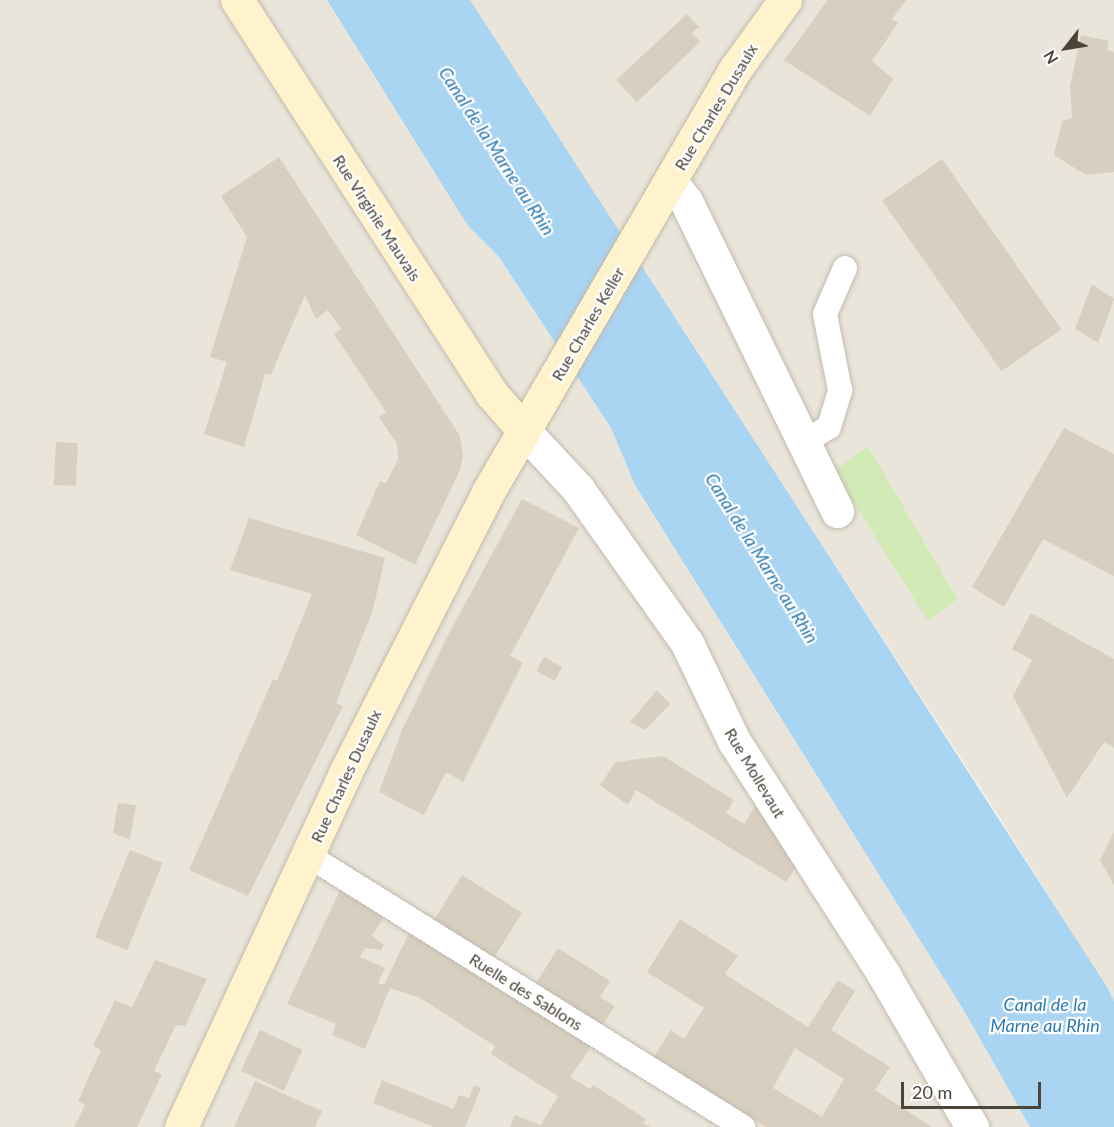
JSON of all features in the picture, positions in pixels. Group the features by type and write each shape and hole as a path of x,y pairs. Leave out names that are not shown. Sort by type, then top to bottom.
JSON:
{"street":[{"name":"Rue Virginie Mauvais","path":"237,0 490,393 524,431"},
{"name":"Rue Charles Dusaulx","path":"652,216 736,68 785,0"},
{"path":"671,183 686,201 837,511"},
{"name":"Rue Charles Keller","path":"524,431 652,216"},
{"name":"Rue Charles Dusaulx","path":"181,1127 309,856 350,762 488,492 524,431"},
{"name":"Rue Mollevaut","path":"524,431 578,489 687,644 734,741 884,975 972,1127"}],"lane":[{"path":"804,442 829,428 840,390 825,314 845,268"},
{"name":"Ruelle des Sablons","path":"309,856 743,1127"}],"shaded area":[{"path":"0,0 327,0 468,226 499,257 611,428 635,485 963,1009 1030,1127 0,1127"},
{"path":"470,0 1114,0 1114,1001 997,813 555,137"}],"green space":[{"path":"868,446 957,599 928,621 834,471"}],"water":[{"name":"Canal de la Marne au Rhin","path":"327,0 470,0 1107,987 1114,1001 1114,1127 1030,1127 963,1009 635,485 611,428 499,257 468,226"}],"building":[{"path":"828,0 906,0 892,19 898,23 872,61 893,79 870,116 784,60"},
{"path":"687,14 699,27 692,33 700,42 637,102 616,80"},
{"path":"1081,35 1109,41 1107,50 1114,52 1114,172 1086,175 1054,155 1062,121 1072,118 1070,86"},
{"path":"279,157 460,436 463,455 460,470 415,565 356,535 380,481 386,483 398,460 397,444 379,417 386,412 334,334 341,329 328,310 316,319 305,295 271,375 265,374 244,447 204,434 227,362 210,357 247,237 221,196"},
{"path":"942,159 1061,329 1002,371 882,201"},
{"path":"1092,284 1114,299 1098,343 1075,329"},
{"path":"1064,428 1114,454 1114,576 1043,539 1004,607 972,587"},
{"path":"56,442 78,443 76,486 54,485"},
{"path":"522,499 579,528 510,656 523,663 463,782 446,772 424,815 379,792 402,730 448,635"},
{"path":"249,518 385,558 372,613 336,703 343,706 248,896 189,870 273,679 277,681 312,594 230,570"},
{"path":"1031,613 1114,659 1114,748 1104,742 1067,798 1013,696 1032,660 1012,649"},
{"path":"544,657 562,667 555,681 536,671"},
{"path":"657,690 670,704 645,730 630,722"},
{"path":"663,756 734,800 726,813 744,824 755,806 798,863 786,882 636,790 628,805 600,785 616,762"},
{"path":"118,803 136,805 130,840 113,833"},
{"path":"1114,832 1114,885 1100,860"},
{"path":"130,850 162,863 127,950 95,937"},
{"path":"462,875 522,913 493,959 433,922"},
{"path":"340,890 384,917 372,936 384,945 381,950 365,948 360,957 385,968 378,983 384,985 409,933 591,1047 570,1077 590,1089 593,1085 646,1119 643,1123 650,1127 510,1127 515,1115 541,1125 558,1096 491,1054 495,1046 420,998 390,988 365,1049 332,1035 336,1024 287,1004"},
{"path":"680,919 738,956 725,974 808,1027 838,980 855,991 831,1030 890,1067 875,1090 932,1127 766,1127 653,1058 671,1030 684,1039 704,1008 647,972","holes":["795,1048 844,1079 822,1117 773,1088"]},
{"path":"558,948 610,981 600,997 615,1006 602,1026 535,985"},
{"path":"155,960 207,979 185,1026 176,1025 154,1071 162,1074 137,1127 74,1127 85,1105 78,1101 101,1050 93,1046 115,1000 132,1007"},
{"path":"260,1030 303,1050 284,1091 241,1071"},
{"path":"382,1080 453,1109 459,1095 469,1098 474,1085 481,1088 465,1127 434,1127 373,1103"},
{"path":"255,1081 322,1111 315,1127 234,1127"}]}
